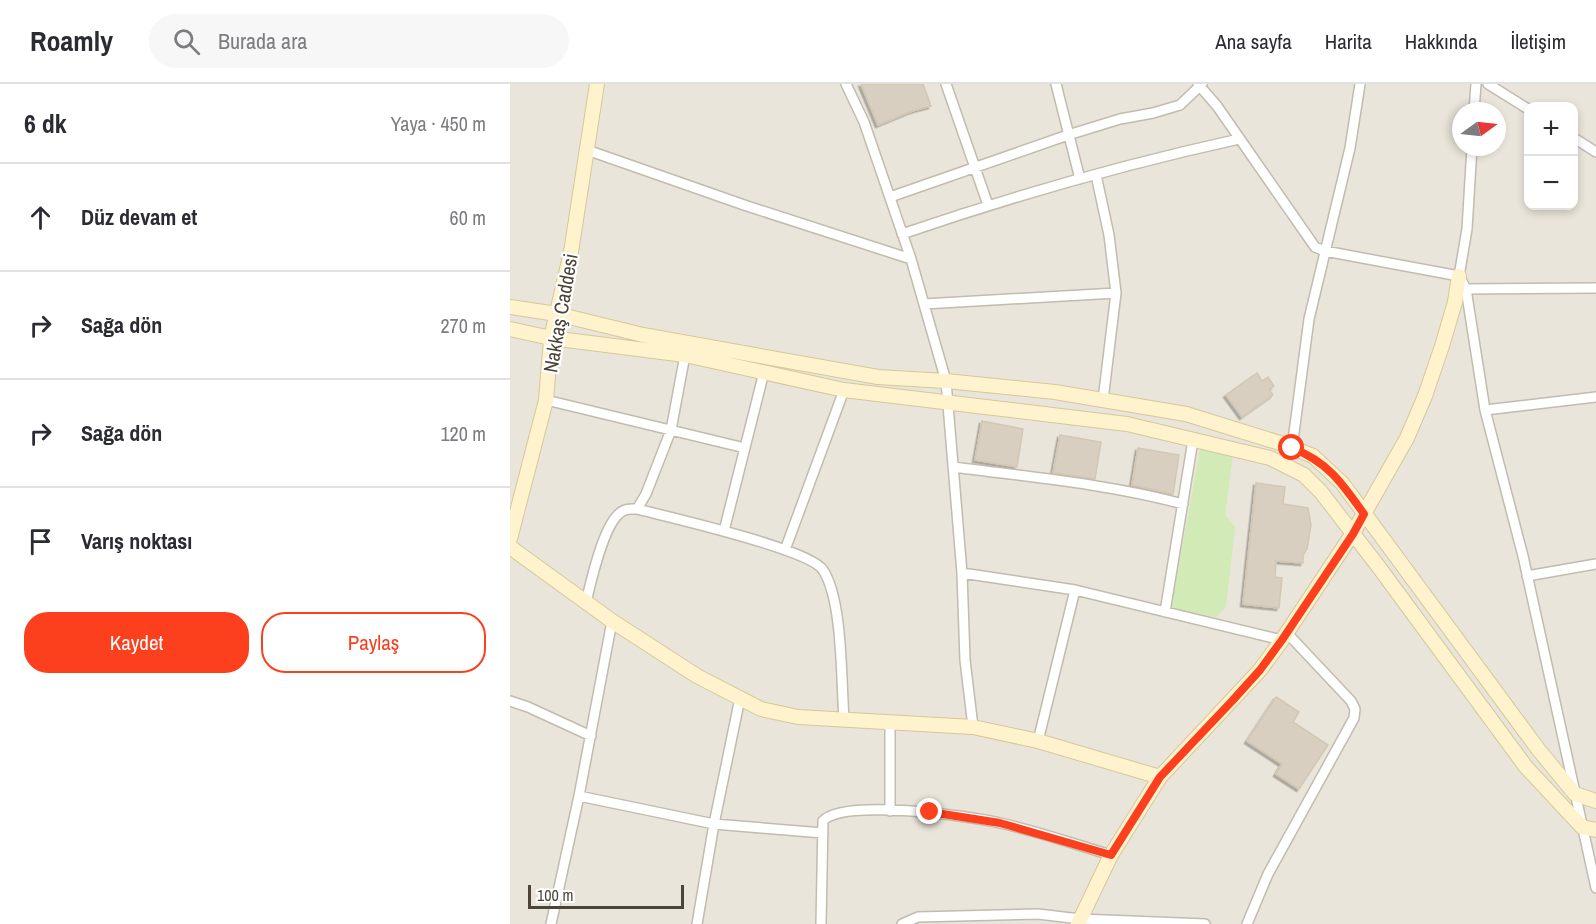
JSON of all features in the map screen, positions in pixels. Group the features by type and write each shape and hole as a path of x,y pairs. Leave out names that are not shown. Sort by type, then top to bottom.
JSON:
{"main road":[{"name":"Nakkaş Caddesi","path":"510,539 546,400 551,338 571,252 597,84"},
{"path":"1079,921 1111,855 1160,777 1260,670 1353,534 1407,438 1425,396 1462,283"},
{"path":"510,307 557,314 643,335 878,377 1055,392 1186,414 1313,456 1342,483 1538,749 1575,794 1596,801"},
{"path":"510,329 551,338 685,356 844,390 1127,424 1270,458 1304,475 1321,492 1526,767 1582,827 1596,830"},
{"path":"510,547 612,621 697,676 761,709 798,717 973,727 1038,741 1160,777"}],"street":[{"path":"846,84 864,122 911,259 946,381 962,573 965,660 973,727"},
{"path":"946,84 988,205"},
{"path":"1056,84 1080,179"},
{"path":"1292,448 1309,319 1350,148 1360,84"},
{"path":"1475,102 1476,84"},
{"path":"1488,84 1524,106"},
{"path":"890,197 1068,135 1120,119 1180,105 1200,85 1315,247 1462,283 1596,288"},
{"path":"902,234 988,205 1080,179 1239,139"},
{"path":"1578,141 1596,152"},
{"path":"587,150 911,259"},
{"path":"1471,156 1462,283 1485,410 1527,576 1596,888"},
{"path":"1096,175 1109,235 1116,293 1103,400"},
{"path":"924,304 1116,293"},
{"path":"637,509 646,494 671,430 685,356"},
{"path":"724,531 764,372"},
{"path":"785,550 844,390"},
{"path":"1485,410 1596,397"},
{"path":"546,400 745,448"},
{"path":"1165,612 1193,440"},
{"path":"953,467 1053,479 1163,498 1183,504"},
{"path":"586,602 599,551 608,529 621,511 637,509 724,531 805,556 823,568 831,586 838,615 844,719"},
{"path":"1527,576 1596,564"},
{"path":"962,573 1075,590 1165,612 1285,636 1351,701 1355,709 1354,718 1268,874 1246,924"},
{"path":"1038,741 1075,590"},
{"path":"551,924 579,796 612,621"},
{"path":"697,924 714,824 740,698"},
{"path":"510,701 591,736"},
{"path":"890,722 891,811"},
{"path":"579,796 714,824 823,832"},
{"path":"821,924 823,821 834,813 862,810 930,812 1000,823 1111,855"},
{"path":"902,924 918,917 1038,914 1079,921 1205,924"}],"shaded area":[{"path":"510,84 1596,84 1596,924 510,924"}],"green space":[{"path":"1200,449 1233,455 1225,515 1235,527 1226,607 1216,617 1171,609"}],"building":[{"path":"861,84 923,84 931,106 878,125"},
{"path":"1257,373 1262,381 1268,377 1274,386 1269,389 1273,395 1242,417 1226,395"},
{"path":"982,421 1023,429 1017,467 975,460"},
{"path":"1060,435 1101,442 1095,479 1053,473"},
{"path":"1138,448 1179,455 1173,494 1132,485"},
{"path":"1256,483 1285,487 1283,504 1308,508 1311,525 1303,563 1276,561 1275,577 1282,578 1279,608 1243,604"},
{"path":"1276,697 1299,712 1293,722 1328,745 1299,789 1276,774 1282,764 1247,741"}],"route":[{"path":"930,812 1000,823 1111,855 1160,777 1260,670 1353,534 1364,514 1342,483 1313,456 1292,448"}]}
